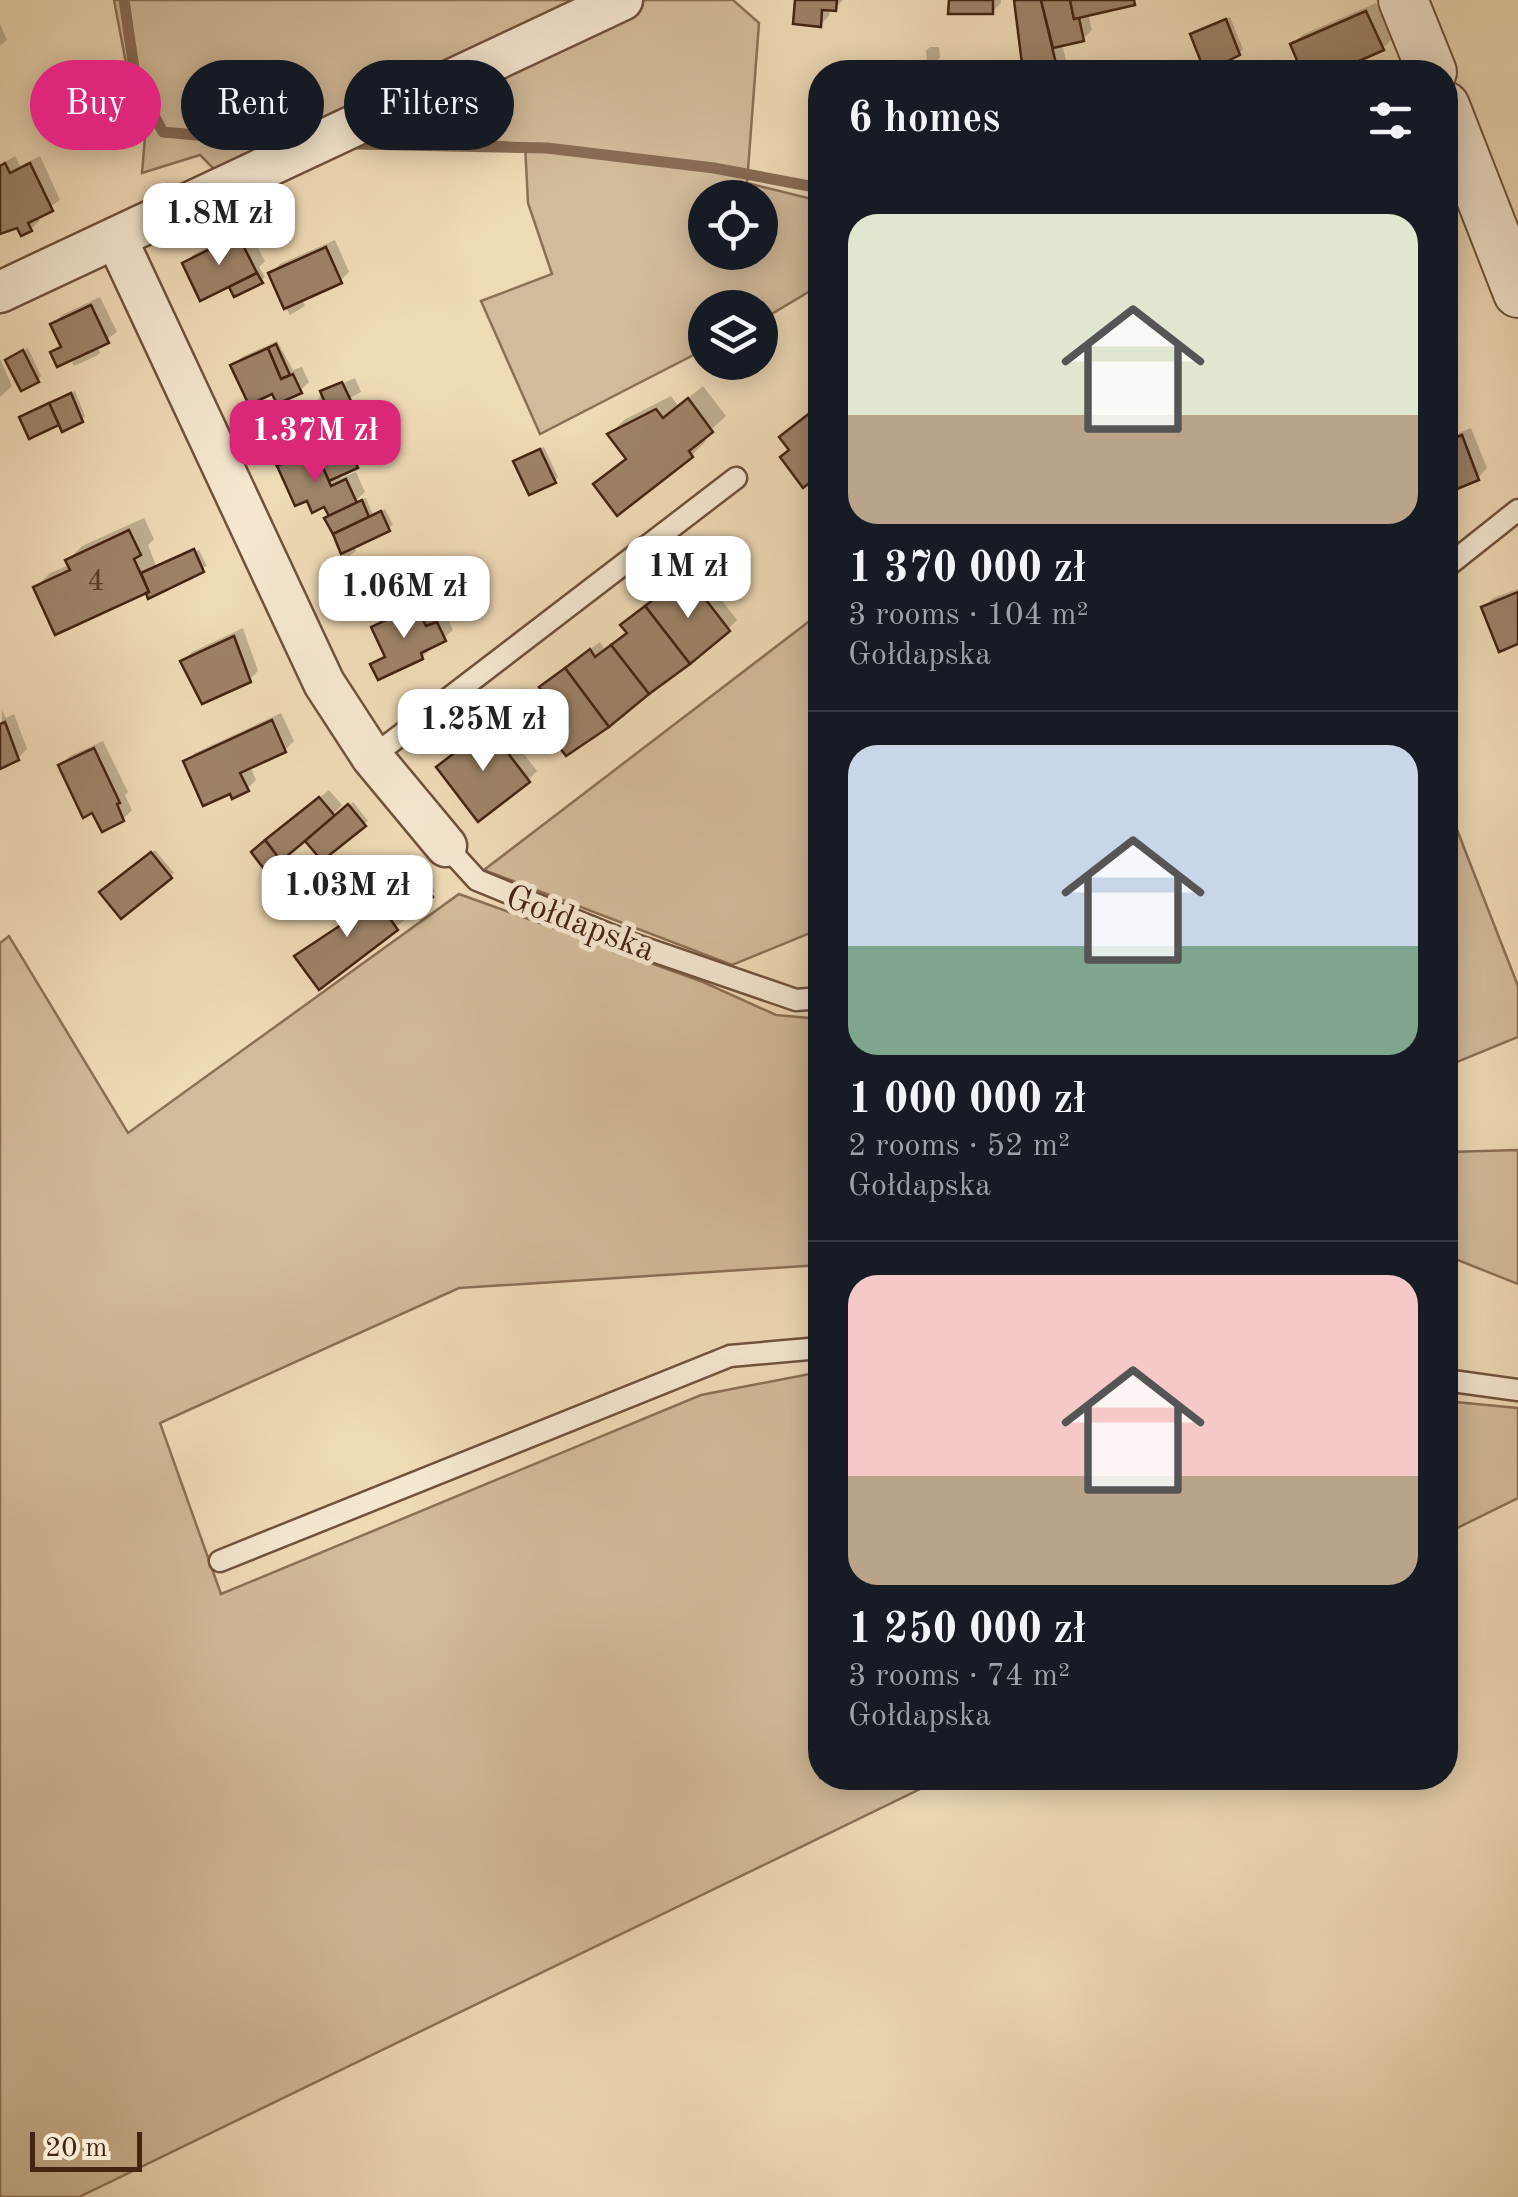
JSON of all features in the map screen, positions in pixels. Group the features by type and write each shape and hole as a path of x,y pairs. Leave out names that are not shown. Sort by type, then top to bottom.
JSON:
{"street":[{"path":"0,292 622,0"},
{"path":"1404,0 1427,60"},
{"path":"1458,139 1518,294"},
{"name":"Gołdapska","path":"116,238 324,684 372,757 446,846"}],"lane":[{"path":"372,757 736,478"},
{"path":"1458,558 1518,510"},
{"name":"Gołdapska","path":"446,846 477,880 598,930 796,1000 808,999"},
{"path":"220,1561 730,1356 808,1349"},
{"path":"1458,1382 1518,1390"}],"shaded area":[{"path":"114,0 590,0 462,60 344,60 344,115 324,125 324,60 181,60 181,150 270,150 219,174 200,155 142,173 144,150 161,150 161,60 125,60"},
{"path":"646,0 733,0 759,23 747,180 688,180 688,270 778,270 778,191 808,198 808,292 778,310 778,290 688,290 688,358 540,434 481,301 552,274 528,203 525,144 514,143 514,65"},
{"path":"808,622 808,934 732,965 484,870"},
{"path":"1458,832 1518,986 1518,1037 1458,1062"},
{"path":"459,894 703,982 776,1015 808,1018 808,1266 459,1288 160,1423 221,1594 701,1395 808,1374 808,1790 918,1790 79,2197 0,2197 0,943 9,936 128,1133"},
{"path":"1518,1150 1518,1284 1458,1260 1458,1152"},
{"path":"1458,1402 1518,1408 1518,1498 1458,1528"}],"building":[{"path":"795,0 837,0 836,11 822,10 821,27 793,24"},
{"path":"949,0 993,0 993,14 948,14"},
{"path":"1014,0 1041,0 1055,60 1022,60"},
{"path":"1041,0 1070,0 1084,41 1053,48"},
{"path":"1070,0 1134,0 1135,5 1074,19"},
{"path":"1366,11 1384,50 1361,60 1297,60 1290,44"},
{"path":"1226,19 1240,55 1230,60 1200,60 1190,34"},
{"path":"5,163 10,173 30,163 53,211 28,223 32,231 21,236 17,228 0,234 0,166"},
{"path":"238,235 257,273 200,301 182,263"},
{"path":"326,247 342,283 284,309 268,273"},
{"path":"257,273 263,283 234,297 229,287"},
{"path":"91,305 109,343 57,367 50,352 61,347 50,324"},
{"path":"276,344 290,375 281,379 268,348"},
{"path":"268,348 281,379 293,374 302,393 277,404 272,394 249,405 230,365"},
{"path":"23,350 39,382 21,391 5,360"},
{"path":"342,382 351,401 329,412 320,391"},
{"path":"71,393 83,422 62,432 49,403"},
{"path":"688,398 713,432 689,451 693,457 617,516 593,484 626,459 607,434 656,409 663,418"},
{"path":"49,403 59,425 29,439 19,417"},
{"path":"333,414 341,431 312,444 315,449 277,466 267,445"},
{"path":"808,414 808,484 803,488 780,457 789,450 779,437"},
{"path":"341,431 358,468 329,481 312,444"},
{"path":"1462,435 1479,480 1458,489 1458,437"},
{"path":"315,449 331,486 346,479 357,503 329,516 324,507 312,513 307,501 295,506 277,466"},
{"path":"540,449 556,483 529,495 513,461"},
{"path":"362,500 369,517 333,534 324,518"},
{"path":"381,511 390,531 341,554 333,534"},
{"path":"129,530 141,555 134,559 149,592 55,635 33,587 70,570 65,560"},
{"path":"194,549 204,572 148,599 141,573"},
{"path":"693,583 730,631 690,664 645,606 671,586 677,594"},
{"path":"1518,592 1518,644 1499,652 1481,607"},
{"path":"426,601 437,622 426,626 416,606"},
{"path":"416,606 426,626 437,622 446,641 421,653 423,659 378,680 370,664 385,657 371,627"},
{"path":"645,606 690,664 649,694 611,645 627,633 620,625"},
{"path":"234,636 251,682 202,704 180,661"},
{"path":"611,645 649,694 609,727 565,668 590,649 595,657"},
{"path":"565,668 609,727 566,756 529,707 545,695 539,687"},
{"path":"272,720 286,752 240,773 249,791 232,799 230,794 203,806 183,761"},
{"path":"5,722 19,760 0,769 0,724"},
{"path":"488,727 530,782 478,822 436,767"},
{"path":"94,748 120,803 117,804 124,821 102,832 92,813 83,818 58,765"},
{"path":"319,797 335,816 281,861 265,840"},
{"path":"348,804 366,826 322,861 305,841"},
{"path":"265,840 281,861 267,873 251,852"},
{"path":"151,852 172,878 121,919 99,892"},
{"path":"421,881 433,897 415,911 403,897"},
{"path":"368,888 398,930 319,990 294,956 344,923 336,912"}],"waterway":[{"path":"124,0 136,82 163,132 181,134"},
{"path":"514,147 714,168 808,186"}]}
